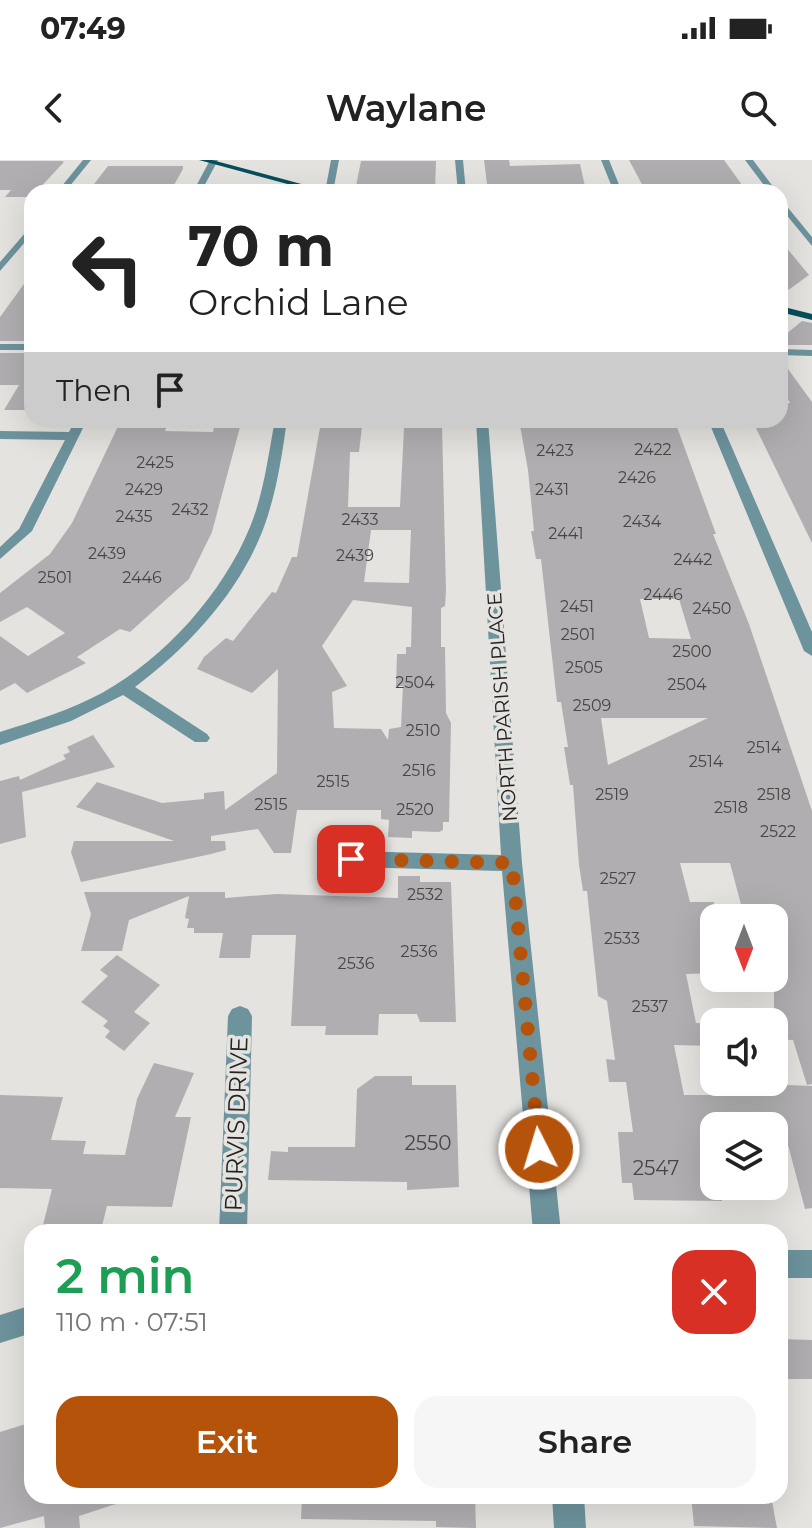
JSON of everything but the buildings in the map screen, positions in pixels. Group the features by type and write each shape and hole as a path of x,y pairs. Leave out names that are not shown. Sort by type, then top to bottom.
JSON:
{"main road":[{"path":"210,161 298,184"},
{"path":"788,311 812,317"}],"street":[{"path":"68,184 87,160"},
{"path":"330,184 335,160"},
{"path":"459,160 461,184"},
{"path":"605,160 615,184"},
{"path":"749,160 767,184"},
{"path":"200,184 210,161"},
{"path":"788,212 812,243"},
{"path":"0,268 24,238"},
{"path":"0,347 24,347"},
{"path":"788,352 812,353"},
{"path":"0,555 25,531 76,428"},
{"path":"0,739 48,723 124,688 171,648 225,585 253,538 279,428"},
{"name":"NORTH PARISH PLACE","path":"483,428 512,863 546,1224"},
{"path":"717,428 812,651"},
{"path":"0,435 72,436"},
{"path":"124,688 201,738"},
{"path":"351,859 512,863"},
{"name":"PURVIS DRIVE","path":"233,1224 240,1016"},
{"path":"788,1264 812,1264"},
{"path":"0,1329 24,1322"},
{"path":"568,1504 570,1528"}],"route":[{"path":"351,859 512,863 539,1149"}]}
